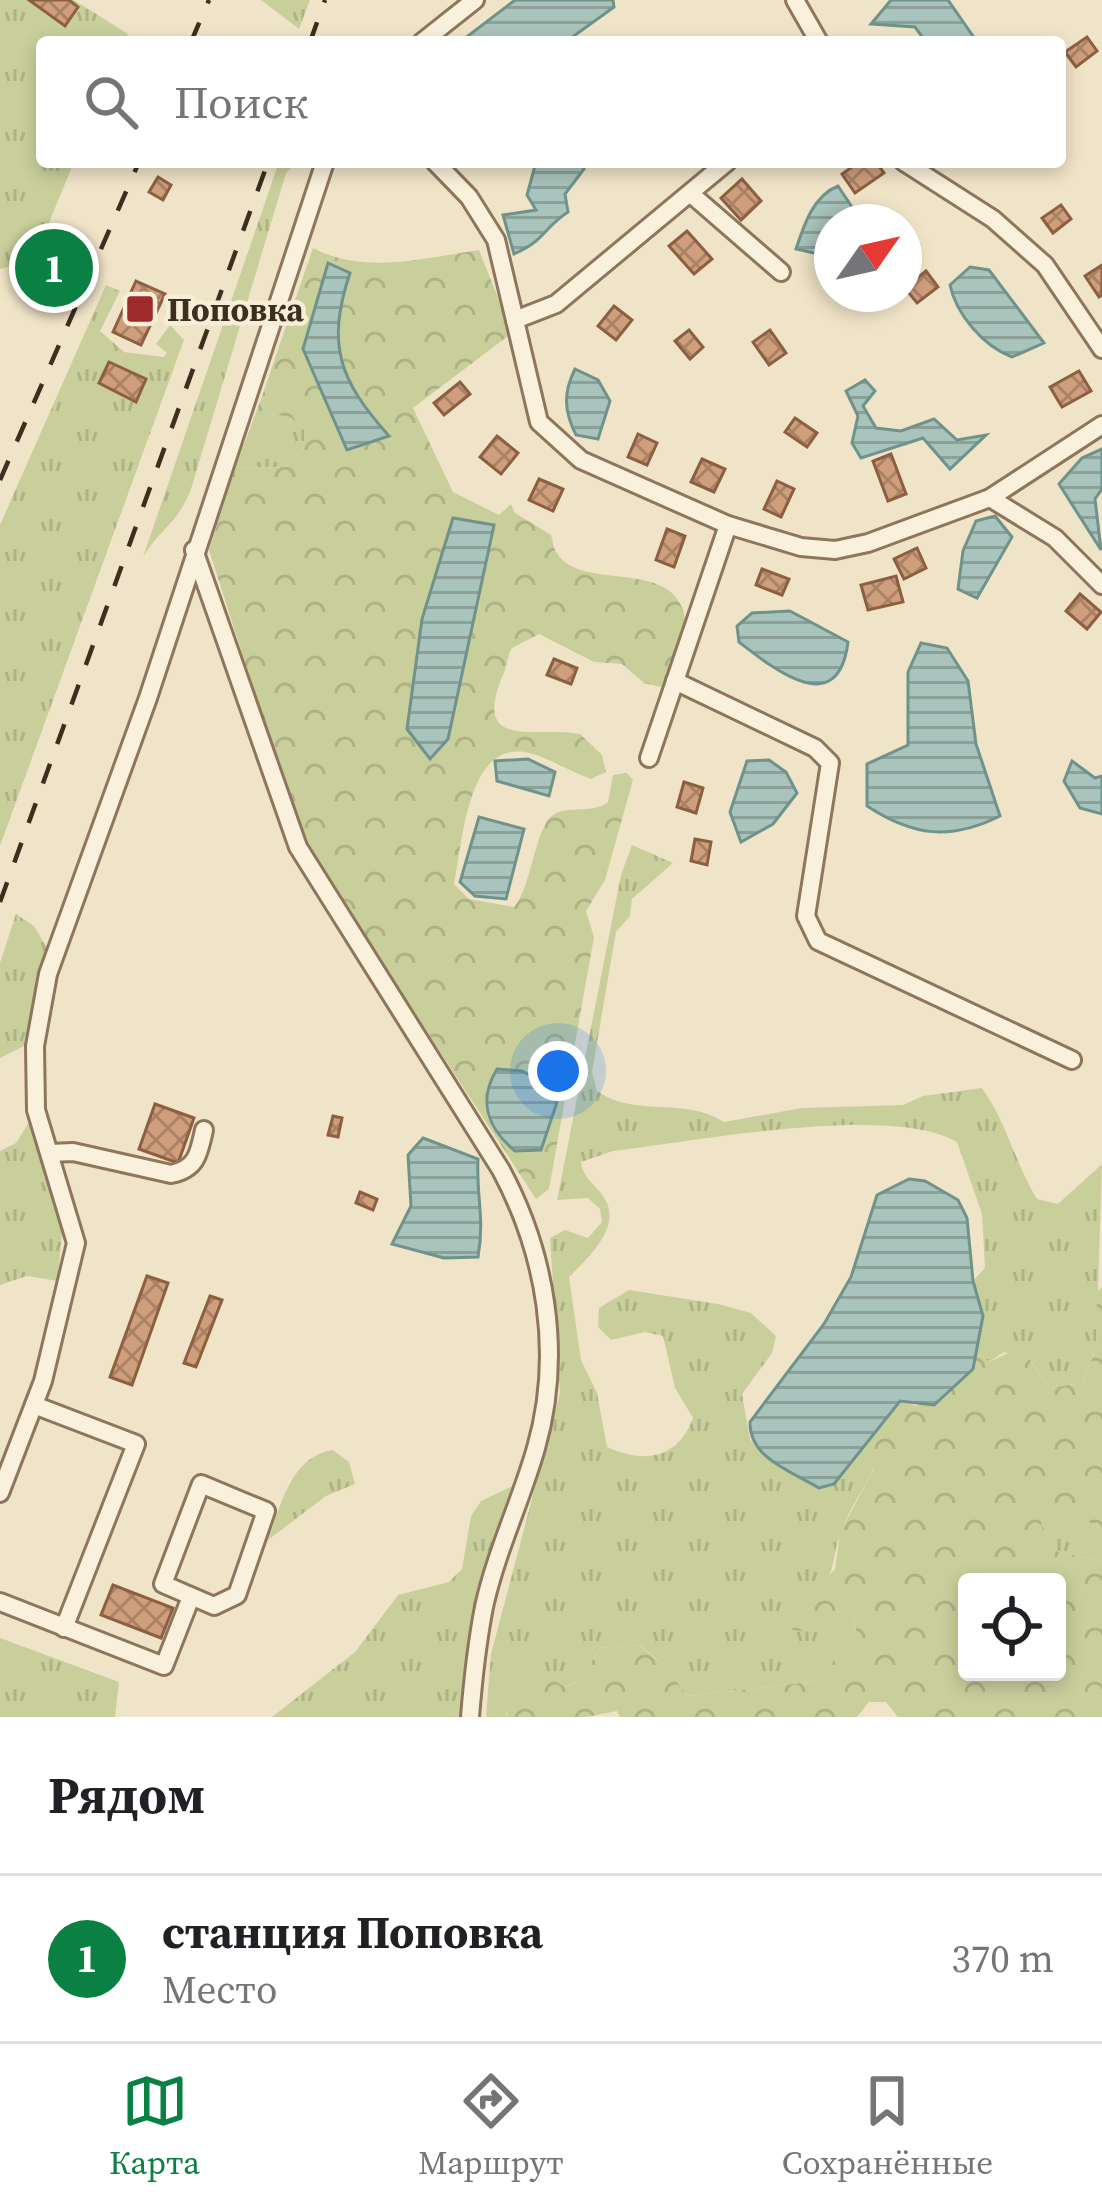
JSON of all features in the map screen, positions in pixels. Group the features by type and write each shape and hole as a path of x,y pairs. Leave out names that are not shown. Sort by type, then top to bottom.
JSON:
{"street":[{"path":"430,36 475,0"},
{"path":"795,0 816,36"},
{"path":"0,1493 34,1405 68,1292 76,1243 36,1110 34,1046 48,974 144,709 323,168"},
{"path":"441,168 469,197 496,240 539,422 557,444 614,477 728,524 801,548 835,550 990,498 1102,425"},
{"path":"515,320 556,304 720,168"},
{"path":"913,168 992,219 1045,265 1102,350"},
{"path":"691,194 781,272"},
{"path":"990,498 1055,538 1102,585"},
{"path":"649,758 728,524"},
{"path":"194,549 298,847 501,1170 530,1225 540,1265 547,1314 547,1395 536,1447 485,1604 470,1717"},
{"path":"675,681 815,748 830,763 806,916 818,941 1072,1060"},
{"path":"50,1153 74,1152 172,1174 187,1171 197,1160 204,1130"},
{"path":"34,1405 136,1444 64,1628"},
{"path":"200,1484 266,1511 236,1595 214,1606 190,1597 163,1584 200,1484"},
{"path":"0,1603 164,1666 190,1597"}],"green space":[{"path":"0,0 74,0 128,34 36,36 36,168 72,168 33,261 0,269"},
{"path":"261,0 310,0 299,29"},
{"path":"277,168 291,168 191,489 143,557"},
{"path":"313,248 374,263 479,250 512,333 413,408 453,492 499,515 511,504 515,513 551,535 556,551 570,565 651,582 669,591 681,605 684,642 669,683 661,687 644,683 622,664 594,662 539,634 512,648 495,699 501,725 527,732 580,734 602,755 606,772 591,779 537,755 508,753 492,761 480,777 465,820 454,884 469,899 514,907 548,820 560,812 608,802 613,775 627,773 633,780 605,880 586,911 594,937 549,1189 536,1199 302,840 209,550 235,468 287,467 304,447 304,430 292,418 266,412 260,402","holes":["350,273 339,321 342,360 359,397 389,435 347,450 304,349","453,518 494,526 448,738 407,729 422,619"]},
{"path":"106,285 120,291 100,331 124,352 164,357 167,353 156,344 170,325 184,340 0,846 0,525"},
{"path":"260,402 266,412 292,417 304,430 304,447 287,467 235,468"},
{"path":"632,845 673,863 632,899 630,916 616,932 592,1072 597,1091 627,1104 693,1110 724,1122 802,1108 903,1105 923,1096 982,1088 1037,1199 1058,1204 1102,1164 1096,1349 1082,1383 1049,1388 1031,1361 1004,1352 989,1362 973,1350 983,1316 973,1281 985,1268 982,1214 957,1142 926,1131 840,1125 613,1151 581,1162 610,1213 599,1244 569,1277 581,1360 597,1393 607,1447 634,1455 658,1454 678,1442 693,1418 675,1388 663,1336 645,1332 611,1340 598,1327 599,1308 629,1290 751,1313 776,1336 772,1353 742,1394 750,1439 760,1452 834,1484 843,1468 864,1462 874,1468 842,1529 830,1574 810,1597 820,1619 836,1611 854,1615 856,1633 818,1681 687,1696 667,1668 640,1645 600,1648 581,1679 565,1687 545,1679 506,1712 508,1717 486,1717 491,1654 560,1393 550,1238 565,1230 588,1238 602,1222 600,1209 588,1198 557,1200 621,875"},
{"path":"16,914 34,926 47,948 28,1044 0,1058 0,963"},
{"path":"31,1119 62,1231 58,1281 27,1276 0,1285 0,1151 16,1143"},
{"path":"1102,1287 1102,1530 1066,1508 1049,1508 1041,1524 1058,1552 1102,1561 1102,1717 898,1717 886,1702 869,1702 857,1717 620,1717 617,1711 587,1717 508,1717 504,1695 531,1669 566,1687 581,1679 600,1648 639,1645 667,1668 687,1696 818,1681 856,1632 854,1615 836,1611 809,1632 792,1630 797,1610 835,1569 840,1532 874,1469 863,1463 843,1468 900,1401 916,1406 972,1369 973,1350 989,1362 1021,1347 1049,1388 1082,1383 1096,1349 1097,1292"},
{"path":"333,1450 349,1462 355,1484 326,1496 268,1540 297,1472 319,1454"},
{"path":"519,1483 467,1717 272,1717 355,1652 398,1595 449,1582 462,1569 471,1516 481,1501"},
{"path":"1049,1508 1067,1508 1102,1530 1102,1561 1058,1552 1041,1524"},
{"path":"0,1638 119,1682 115,1717 0,1717"}],"water":[{"path":"515,0 613,0 614,7 574,36 468,36"},
{"path":"891,0 948,0 973,36 922,36 915,27 871,24"},
{"path":"534,168 584,169 565,194 568,212 514,254 503,215 536,210 527,195"},
{"path":"838,186 850,204 816,204"},
{"path":"814,207 814,253 796,249"},
{"path":"328,263 350,273 339,321 348,379 389,436 347,450 303,349"},
{"path":"970,267 989,270 1044,343 1012,357 981,337 958,307 950,285"},
{"path":"575,369 598,380 610,401 598,439 576,435 569,418 566,402"},
{"path":"865,380 875,391 863,406 876,428 901,431 934,419 957,440 986,435 950,469 923,438 861,458 852,443 858,416 846,391"},
{"path":"1102,449 1102,489 1095,499 1101,550 1059,484 1082,458"},
{"path":"995,516 1012,537 977,598 958,589 963,551 976,521"},
{"path":"453,518 494,525 448,739 430,759 407,729 422,619"},
{"path":"790,611 848,642 842,666 832,679 803,682 739,642 737,626 752,613"},
{"path":"921,643 947,648 968,681 976,744 1000,816 965,829 916,829 867,806 867,764 908,745 908,672"},
{"path":"528,759 555,772 549,796 497,781 495,761"},
{"path":"769,760 786,772 797,793 773,824 741,842 730,812 747,761"},
{"path":"1072,761 1095,778 1102,776 1102,814 1080,808 1064,781"},
{"path":"479,817 524,829 506,899 475,896 460,882"},
{"path":"497,1069 522,1071 550,1086 557,1102 541,1150 515,1151 492,1123 488,1092"},
{"path":"423,1138 478,1159 478,1257 444,1258 392,1244 411,1206 408,1155"},
{"path":"909,1179 925,1181 958,1200 967,1218 973,1281 983,1316 973,1369 934,1405 900,1401 834,1484 819,1488 764,1454 756,1445 750,1422 824,1324 851,1277 877,1195"}],"building":[{"path":"29,0 69,0 78,7 65,26"},
{"path":"1087,37 1097,51 1076,67 1066,51"},
{"path":"850,168 880,168 884,173 855,193 842,174"},
{"path":"158,177 171,185 163,200 149,192"},
{"path":"742,179 761,201 741,220 721,198"},
{"path":"1061,205 1071,219 1053,233 1042,218"},
{"path":"687,231 712,259 694,274 669,246"},
{"path":"54,254 65,260 55,281 44,277"},
{"path":"1102,265 1102,295 1099,297 1085,276"},
{"path":"926,271 938,287 922,299"},
{"path":"136,281 165,294 141,345 113,332"},
{"path":"614,306 632,320 616,340 598,326"},
{"path":"689,330 703,347 690,359 675,341"},
{"path":"770,330 786,353 769,365 753,342"},
{"path":"109,362 146,379 136,402 99,383"},
{"path":"1079,371 1091,391 1062,407 1050,387"},
{"path":"460,382 470,394 444,415 434,403"},
{"path":"795,418 817,433 807,447 785,432"},
{"path":"638,434 657,443 647,465 628,457"},
{"path":"497,436 518,453 501,474 480,457"},
{"path":"891,454 906,494 888,501 873,461"},
{"path":"702,459 725,469 714,492 691,482"},
{"path":"539,479 563,489 553,511 529,500"},
{"path":"777,481 794,489 781,517 764,509"},
{"path":"667,529 685,536 674,567 656,560"},
{"path":"917,548 926,568 904,579 894,559"},
{"path":"762,569 789,579 782,595 756,585"},
{"path":"896,576 903,602 868,610 861,585"},
{"path":"1080,594 1101,612 1087,629 1066,611"},
{"path":"554,659 577,668 571,684 547,675"},
{"path":"684,782 703,788 696,813 677,807"},
{"path":"695,839 711,842 707,865 691,861"},
{"path":"155,1104 194,1118 178,1163 139,1149"},
{"path":"333,1116 342,1118 338,1137 328,1135"},
{"path":"360,1192 377,1199 373,1210 356,1203"},
{"path":"147,1276 168,1283 132,1385 110,1377"},
{"path":"210,1296 222,1300 196,1367 184,1363"},
{"path":"113,1585 173,1608 161,1638 101,1615"}],"railway":[{"path":"194,36 209,0"},
{"path":"312,36 325,0"},
{"path":"0,480 136,168"},
{"path":"0,902 266,168"}],"place":[{"name":"станция Поповка","path":"54,268"},
{"name":"Поповка","path":"140,309"}]}
